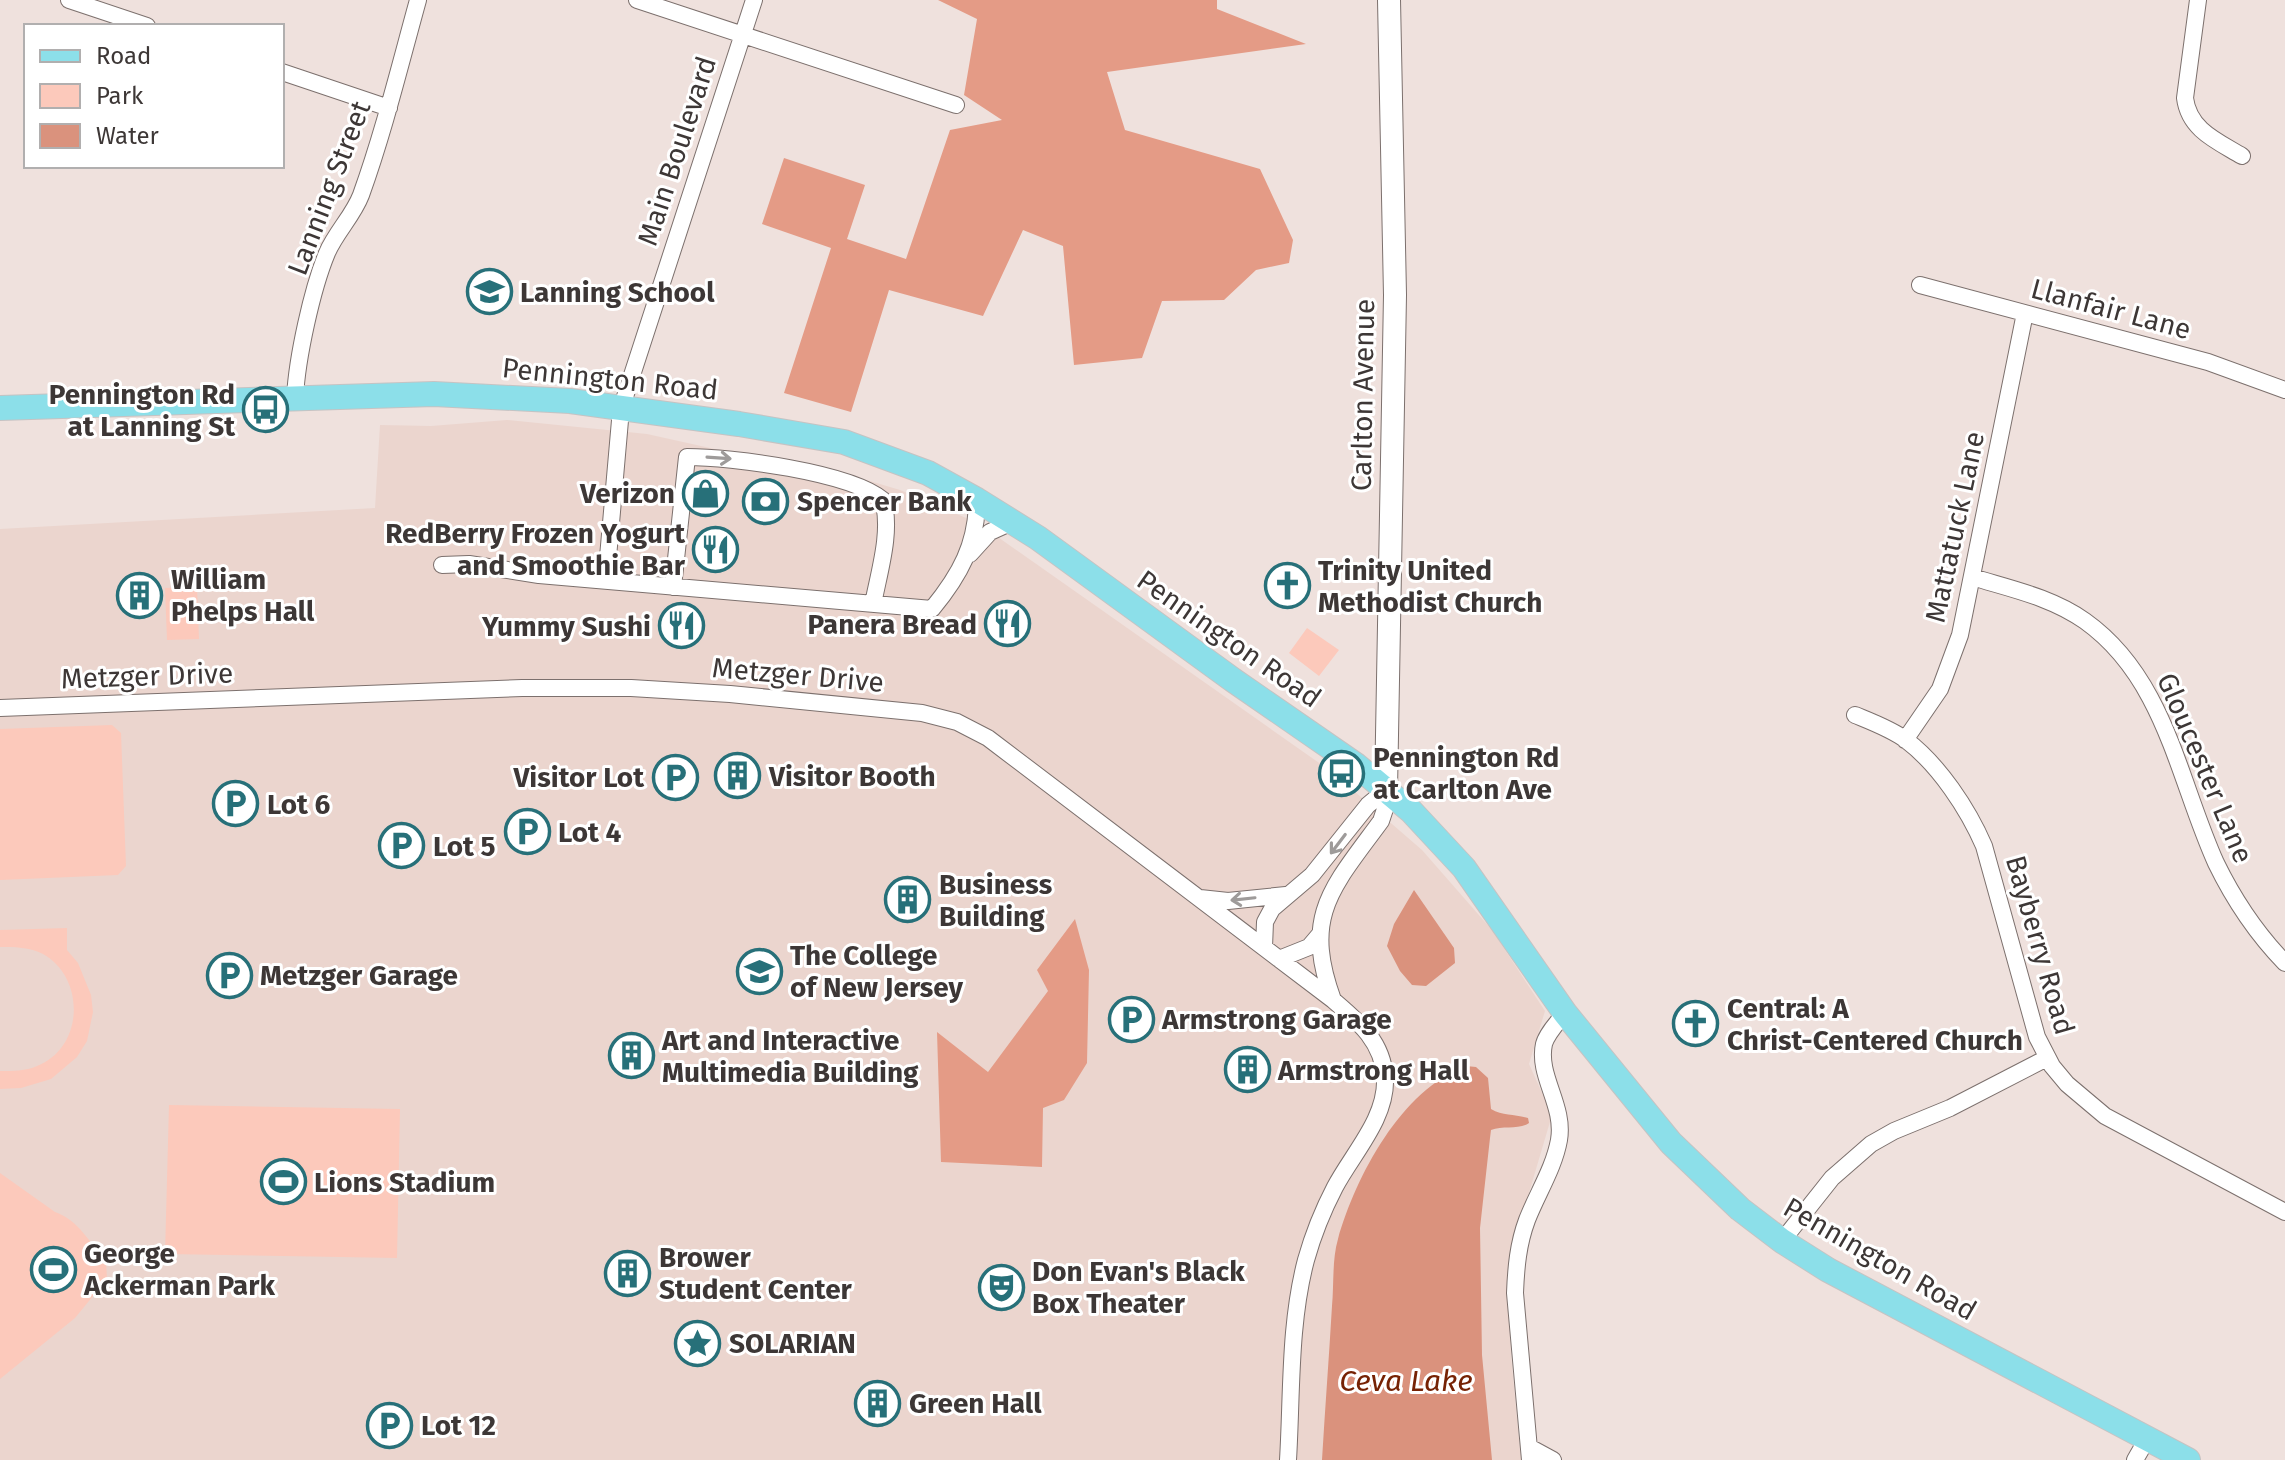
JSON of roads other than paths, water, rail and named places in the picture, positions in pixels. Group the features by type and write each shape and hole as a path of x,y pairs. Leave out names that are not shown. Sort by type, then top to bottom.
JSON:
{"main road":[{"name":"Pennington Road","path":"0,408 440,394 570,401 844,442 928,473 1012,522 1356,765 1429,828 1464,868 1565,1013 1671,1143 1740,1209 1782,1241 1870,1294 2141,1449 2188,1460"}],"street":[{"path":"69,0 107,20 134,24"},
{"name":"Lanning Street","path":"295,397 296,374 321,271 328,251 360,197 389,108 418,0"},
{"path":"637,0 956,105"},
{"name":"Main Boulevard","path":"606,580 621,409 754,0"},
{"name":"Carlton Avenue","path":"1386,790 1395,295 1389,0"},
{"path":"2198,0 2186,109 2198,128 2242,156"},
{"path":"284,73 389,108"},
{"name":"Llanfair Lane","path":"1920,285 2208,362 2285,390"},
{"name":"Mattatuck Lane","path":"1905,740 1926,712 1952,660 1972,577 2025,313"},
{"path":"673,587 687,457 721,457 839,481 865,489 883,500 886,528 873,604"},
{"path":"966,558 977,525 977,500"},
{"path":"442,565 469,564 533,574 932,609 966,558 990,532 1012,522"},
{"name":"Gloucester Lane","path":"1972,577 2040,597 2063,608 2085,621 2125,658 2156,707 2215,861 2229,888 2248,919 2285,963"},
{"name":"Metzger Drive","path":"0,708 590,687 730,694 922,713 957,722 988,738 1333,1000 1370,1034 1384,1064 1384,1097 1379,1112 1333,1191 1318,1225 1301,1281 1295,1323 1288,1460"},
{"name":"Bayberry Road","path":"1855,715 1905,740 1920,752 1974,823 1984,846 2029,1015 2047,1058 2067,1084 2105,1116 2285,1212"},
{"path":"1264,947 1265,922 1272,909 1312,875 1365,809 1386,790"},
{"path":"1333,1000 1322,971 1322,916 1330,892 1381,821 1386,790"},
{"path":"1200,898 1228,901 1286,895"},
{"path":"1279,959 1309,947 1320,934"},
{"path":"1553,1460 1530,1454 1515,1293 1516,1265 1527,1221 1559,1139 1557,1103 1543,1057 1544,1041 1565,1013"},
{"path":"1782,1241 1832,1178 1871,1144 2047,1058"}],"water":[{"path":"1414,890 1454,948 1455,963 1426,986 1412,985 1400,971 1387,946 1394,924"},
{"name":"Ceva Lake","path":"1466,1066 1476,1067 1488,1078 1491,1109 1528,1118 1529,1123 1491,1130 1480,1228 1482,1355 1492,1460 1322,1460 1335,1255 1346,1214 1369,1163 1402,1115 1421,1094"}],"place":[{"name":"Lanning School","path":"489,292"},
{"name":"Pennington Rd at Lanning St","path":"266,410"},
{"name":"Verizon","path":"706,493"},
{"name":"Spencer Bank","path":"766,501"},
{"name":"RedBerry Frozen Yogurt and Smoothie Bar","path":"716,549"},
{"name":"Trinity United Methodist Church","path":"1287,586"},
{"name":"William Phelps Hall","path":"140,595"},
{"name":"Panera Bread","path":"1008,624"},
{"name":"Yummy Sushi","path":"682,626"},
{"name":"Pennington Rd at Carlton Ave","path":"1342,773"},
{"name":"Visitor Booth","path":"738,776"},
{"name":"Visitor Lot","path":"675,777"},
{"name":"Lot 6","path":"236,804"},
{"name":"Lot 4","path":"527,832"},
{"name":"Lot 5","path":"402,846"},
{"name":"Business Building","path":"908,900"},
{"name":"The College of New Jersey","path":"759,971"},
{"name":"Metzger Garage","path":"229,975"},
{"name":"Armstrong Garage","path":"1131,1019"},
{"name":"Central: A Christ-Centered Church","path":"1696,1024"},
{"name":"Art and Interactive Multimedia Building","path":"631,1056"},
{"name":"Armstrong Hall","path":"1247,1070"},
{"name":"Lions Stadium","path":"283,1182"},
{"name":"George Ackerman Park","path":"53,1269"},
{"name":"Brower Student Center","path":"628,1273"},
{"name":"Don Evan's Black Box Theater","path":"1001,1287"},
{"name":"SOLARIAN","path":"698,1343"},
{"name":"Green Hall","path":"878,1403"},
{"name":"Lot 12","path":"390,1425"}]}
